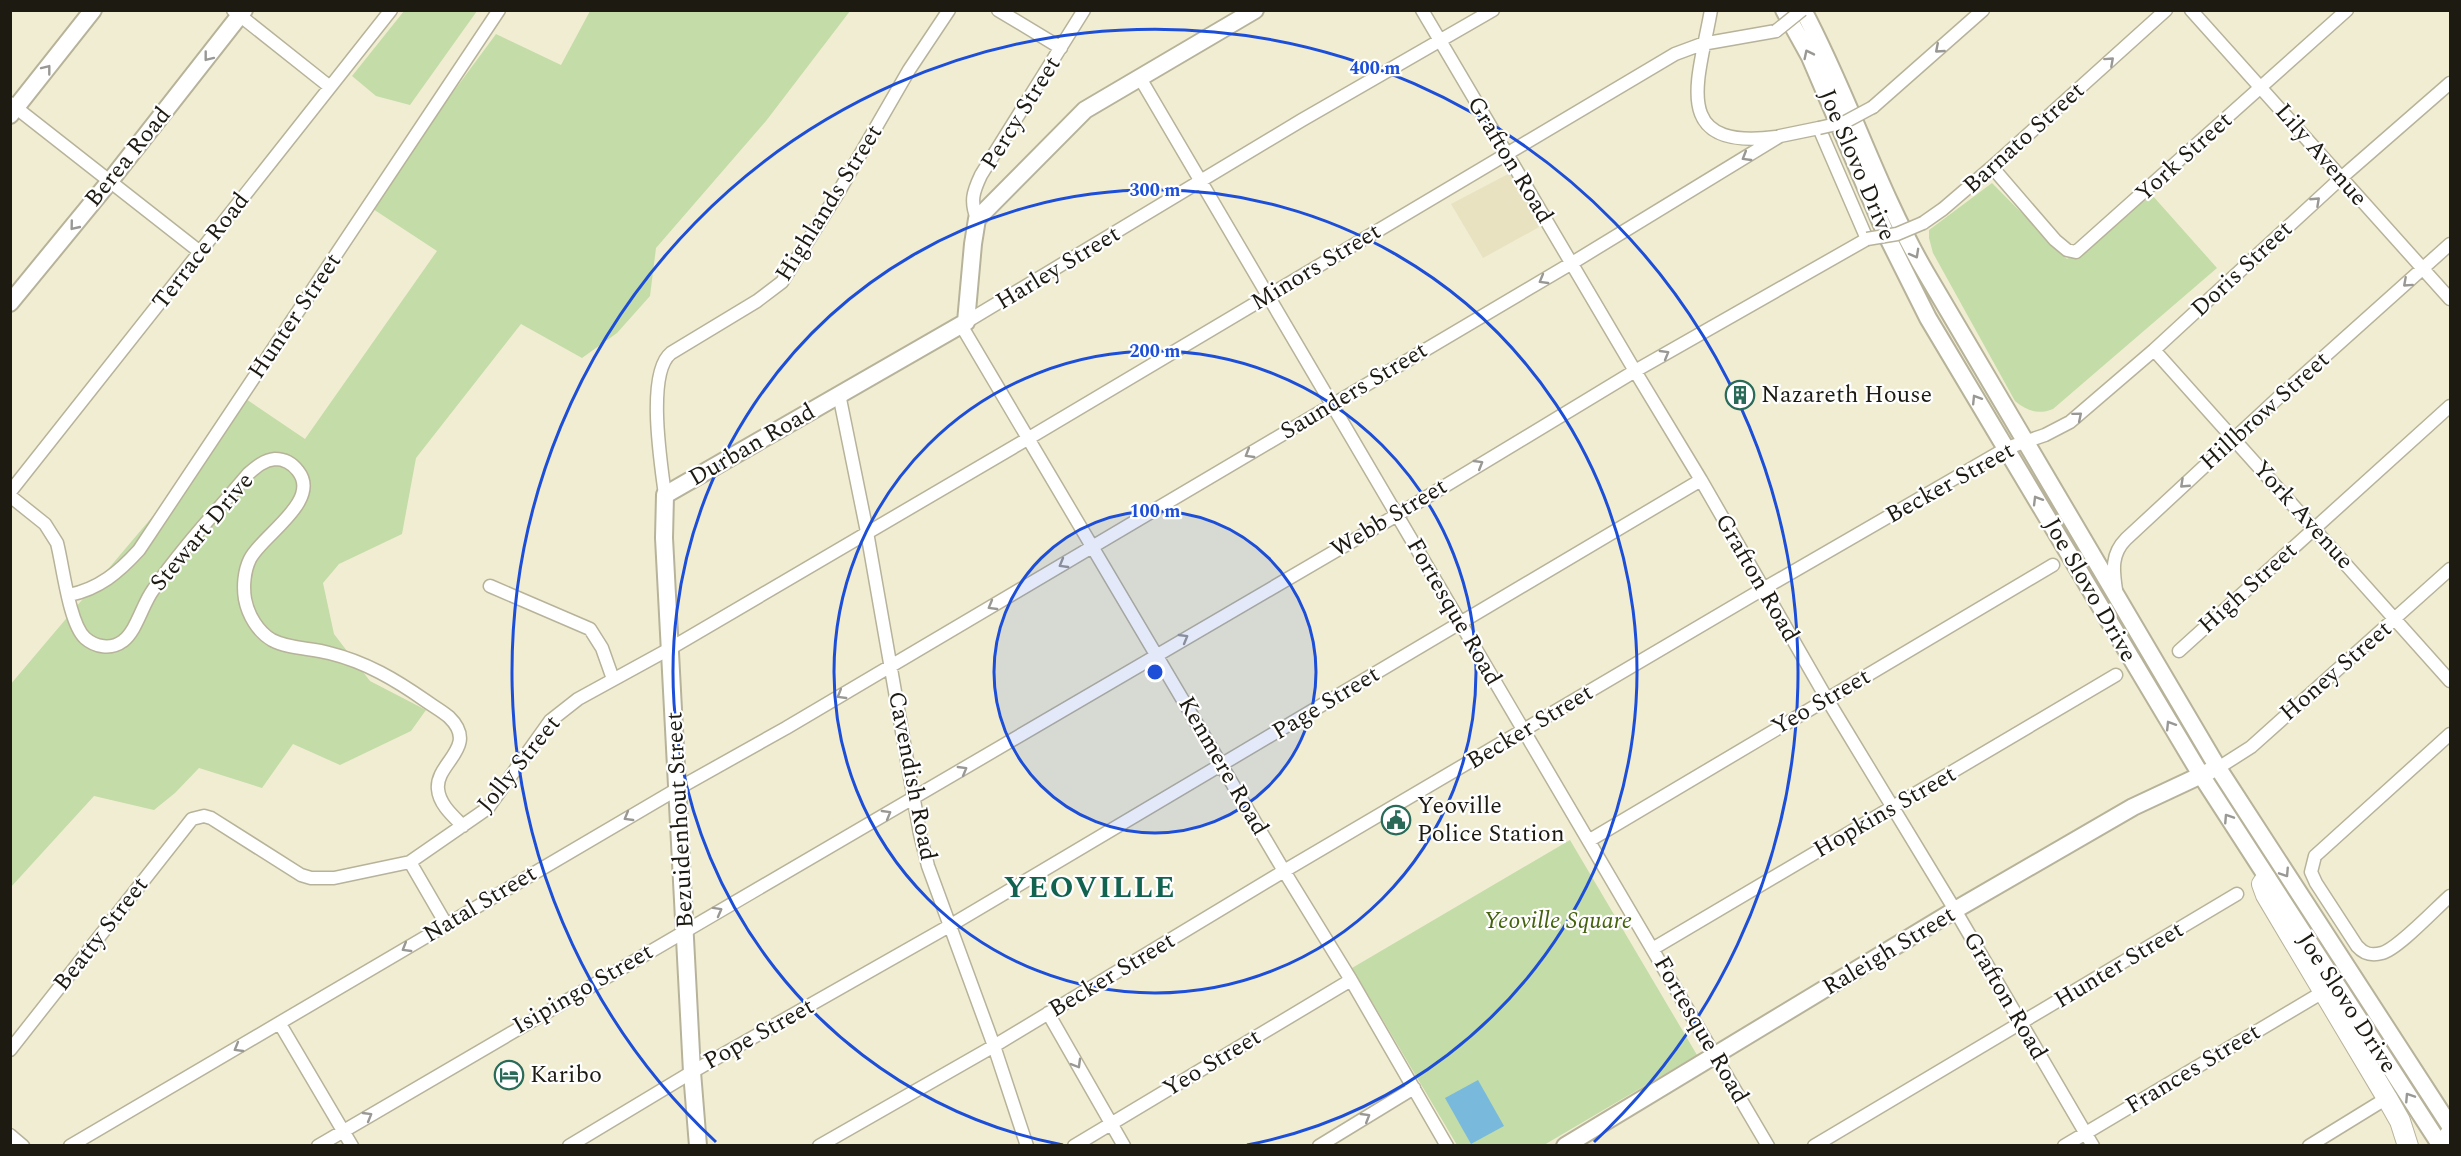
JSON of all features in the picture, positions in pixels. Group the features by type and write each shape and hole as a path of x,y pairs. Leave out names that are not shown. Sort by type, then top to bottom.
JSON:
{"main road":[{"path":"12,109 93,10"},
{"path":"964,324 977,219 1084,110 1255,10"},
{"name":"Joe Slovo Drive","path":"1784,10 1810,57 1901,267 1943,345 2007,448 2201,775 2266,879 2442,1146"},
{"name":"Joe Slovo Drive","path":"1802,10 1823,50 1902,231 2218,768 2451,1126"},
{"name":"Berea Road","path":"10,303 110,182 239,12"},
{"name":"Harley Street","path":"839,394 964,324"},
{"name":"Durban Road","path":"665,495 839,394"},
{"name":"Bezuidenhout Street","path":"665,495 664,538 679,788 692,1072 698,1146"},
{"name":"Raleigh Street","path":"1565,1146 1955,910 2133,807 2218,768"},
{"path":"2266,879 2262,884 2265,894 2387,1098 2400,1121 2408,1146"},
{"path":"2442,1146 2451,1135"}],"street":[{"name":"Terrace Road","path":"10,494 391,10"},
{"name":"Hunter Street","path":"69,596 99,585 118,572 139,550 499,10"},
{"name":"Highlands Street","path":"665,495 657,404 657,383 662,362 671,353 757,301 782,282 838,193 909,70 949,10"},
{"path":"998,10 1061,48"},
{"name":"Percy Street","path":"977,219 971,202 981,175 1084,10"},
{"name":"Grafton Road","path":"1422,10 2093,1146"},
{"name":"Harley Street","path":"964,324 1199,182 1493,10"},
{"path":"1710,10 1705,42 1705,99 1710,115 1725,127 1774,137"},
{"name":"Minors Street","path":"867,532 1675,54 1705,42 1776,31 1802,10"},
{"name":"Saunders Street","path":"891,664 1572,263 1774,137 1845,122 1873,107 1983,10"},
{"name":"Barnato Street","path":"1866,239 1897,234 1923,223 1943,209 2166,10"},
{"name":"Lily Avenue","path":"2191,10 2451,299"},
{"name":"York Street","path":"1992,167 2055,240 2067,250 2073,252 2079,250 2348,10"},
{"path":"239,12 330,87"},
{"name":"Fortesque Road","path":"1140,78 1523,731 1654,948 1768,1146"},
{"name":"Doris Street","path":"2026,442 2070,422 2154,350 2341,178 2451,83"},
{"path":"12,109 200,252"},
{"path":"1819,128 1866,239"},
{"name":"Webb Street","path":"912,799 1157,653 1397,515 1635,371 1866,239"},
{"name":"Hillbrow Street","path":"2117,595 2114,561 2118,547 2234,439 2451,244"},
{"name":"Kenmere Road","path":"964,324 1447,1146"},
{"name":"York Avenue","path":"2154,350 2451,681"},
{"name":"Cavendish Road","path":"839,394 891,664 912,799 928,866 994,1046 1027,1146"},
{"name":"High Street","path":"2179,651 2451,406"},
{"name":"Becker Street","path":"819,1146 994,1046 1284,871 1763,589 2007,448 2026,442"},
{"name":"Stewart Drive","path":"69,596 72,617 84,637 107,647 123,640 162,577 248,474 270,459 282,459 300,473 304,484 303,495 296,507 250,559 244,589 251,617 260,630 271,639 286,646 352,659 380,671 449,717 459,734 459,745 457,752 441,775 438,791 441,801 463,826"},
{"name":"Page Street","path":"951,925 1701,480"},
{"path":"10,494 52,532 57,543 69,596"},
{"name":"Jolly Street","path":"192,819 208,816 301,875 311,878 333,878 410,862 488,808 550,721 578,699 670,648 867,532"},
{"name":"Yeo Street","path":"1590,840 2053,565"},
{"name":"Honey Street","path":"2218,768 2251,747 2451,569"},
{"path":"490,586 590,629 602,648 613,679"},
{"name":"Natal Street","path":"70,1146 446,924 786,728 891,664"},
{"name":"Hopkins Street","path":"1654,948 2116,675"},
{"path":"2451,734 2313,860 2312,872 2316,883 2357,946 2366,954 2372,955 2392,948 2451,896"},
{"name":"Isipingo Street","path":"318,1146 912,799"},
{"name":"Beatty Street","path":"10,1050 192,819"},
{"path":"410,862 446,924"},
{"name":"Hunter Street","path":"1815,1146 2237,894"},
{"name":"Pope Street","path":"569,1146 692,1072 951,925"},
{"name":"Yeo Street","path":"1074,1146 1351,980"},
{"name":"Frances Street","path":"2064,1146 2323,992"},
{"path":"1048,1013 1124,1146"},
{"path":"280,1024 352,1146"},
{"path":"1319,1146 1414,1088"},
{"path":"2309,1146 2387,1098"},
{"path":"10,1135 23,1146"}],"shaded area":[{"path":"1510,173 1541,226 1483,258 1451,204"}],"green space":[{"path":"404,11 477,11 410,105 376,96 352,76"},
{"path":"590,11 850,11 766,121 656,248 650,296 617,333 582,358 521,324 416,458 402,534 339,564 323,583 334,634 370,681 426,710 411,731 340,765 293,744 262,788 199,768 175,793 154,810 94,796 11,887 10,685 208,451 240,395 305,439 437,251 373,209 414,145 496,34 561,65"},
{"path":"1992,183 2067,259 2152,195 2217,268 2053,409 2042,412 2028,410 2015,401 1933,253 1929,238 1929,230"},
{"name":"Yeoville Square","path":"1570,840 1697,1055 1544,1145 1457,1145 1352,968"}],"water":[{"path":"1478,1080 1504,1126 1471,1144 1445,1098"}],"place":[{"name":"Nazareth House","path":"1740,395"},
{"name":"Yeoville Police Station","path":"1396,820"},
{"name":"Karibo","path":"509,1075"}],"district":[{"name":"YEOVILLE","path":"1090,888"}]}
